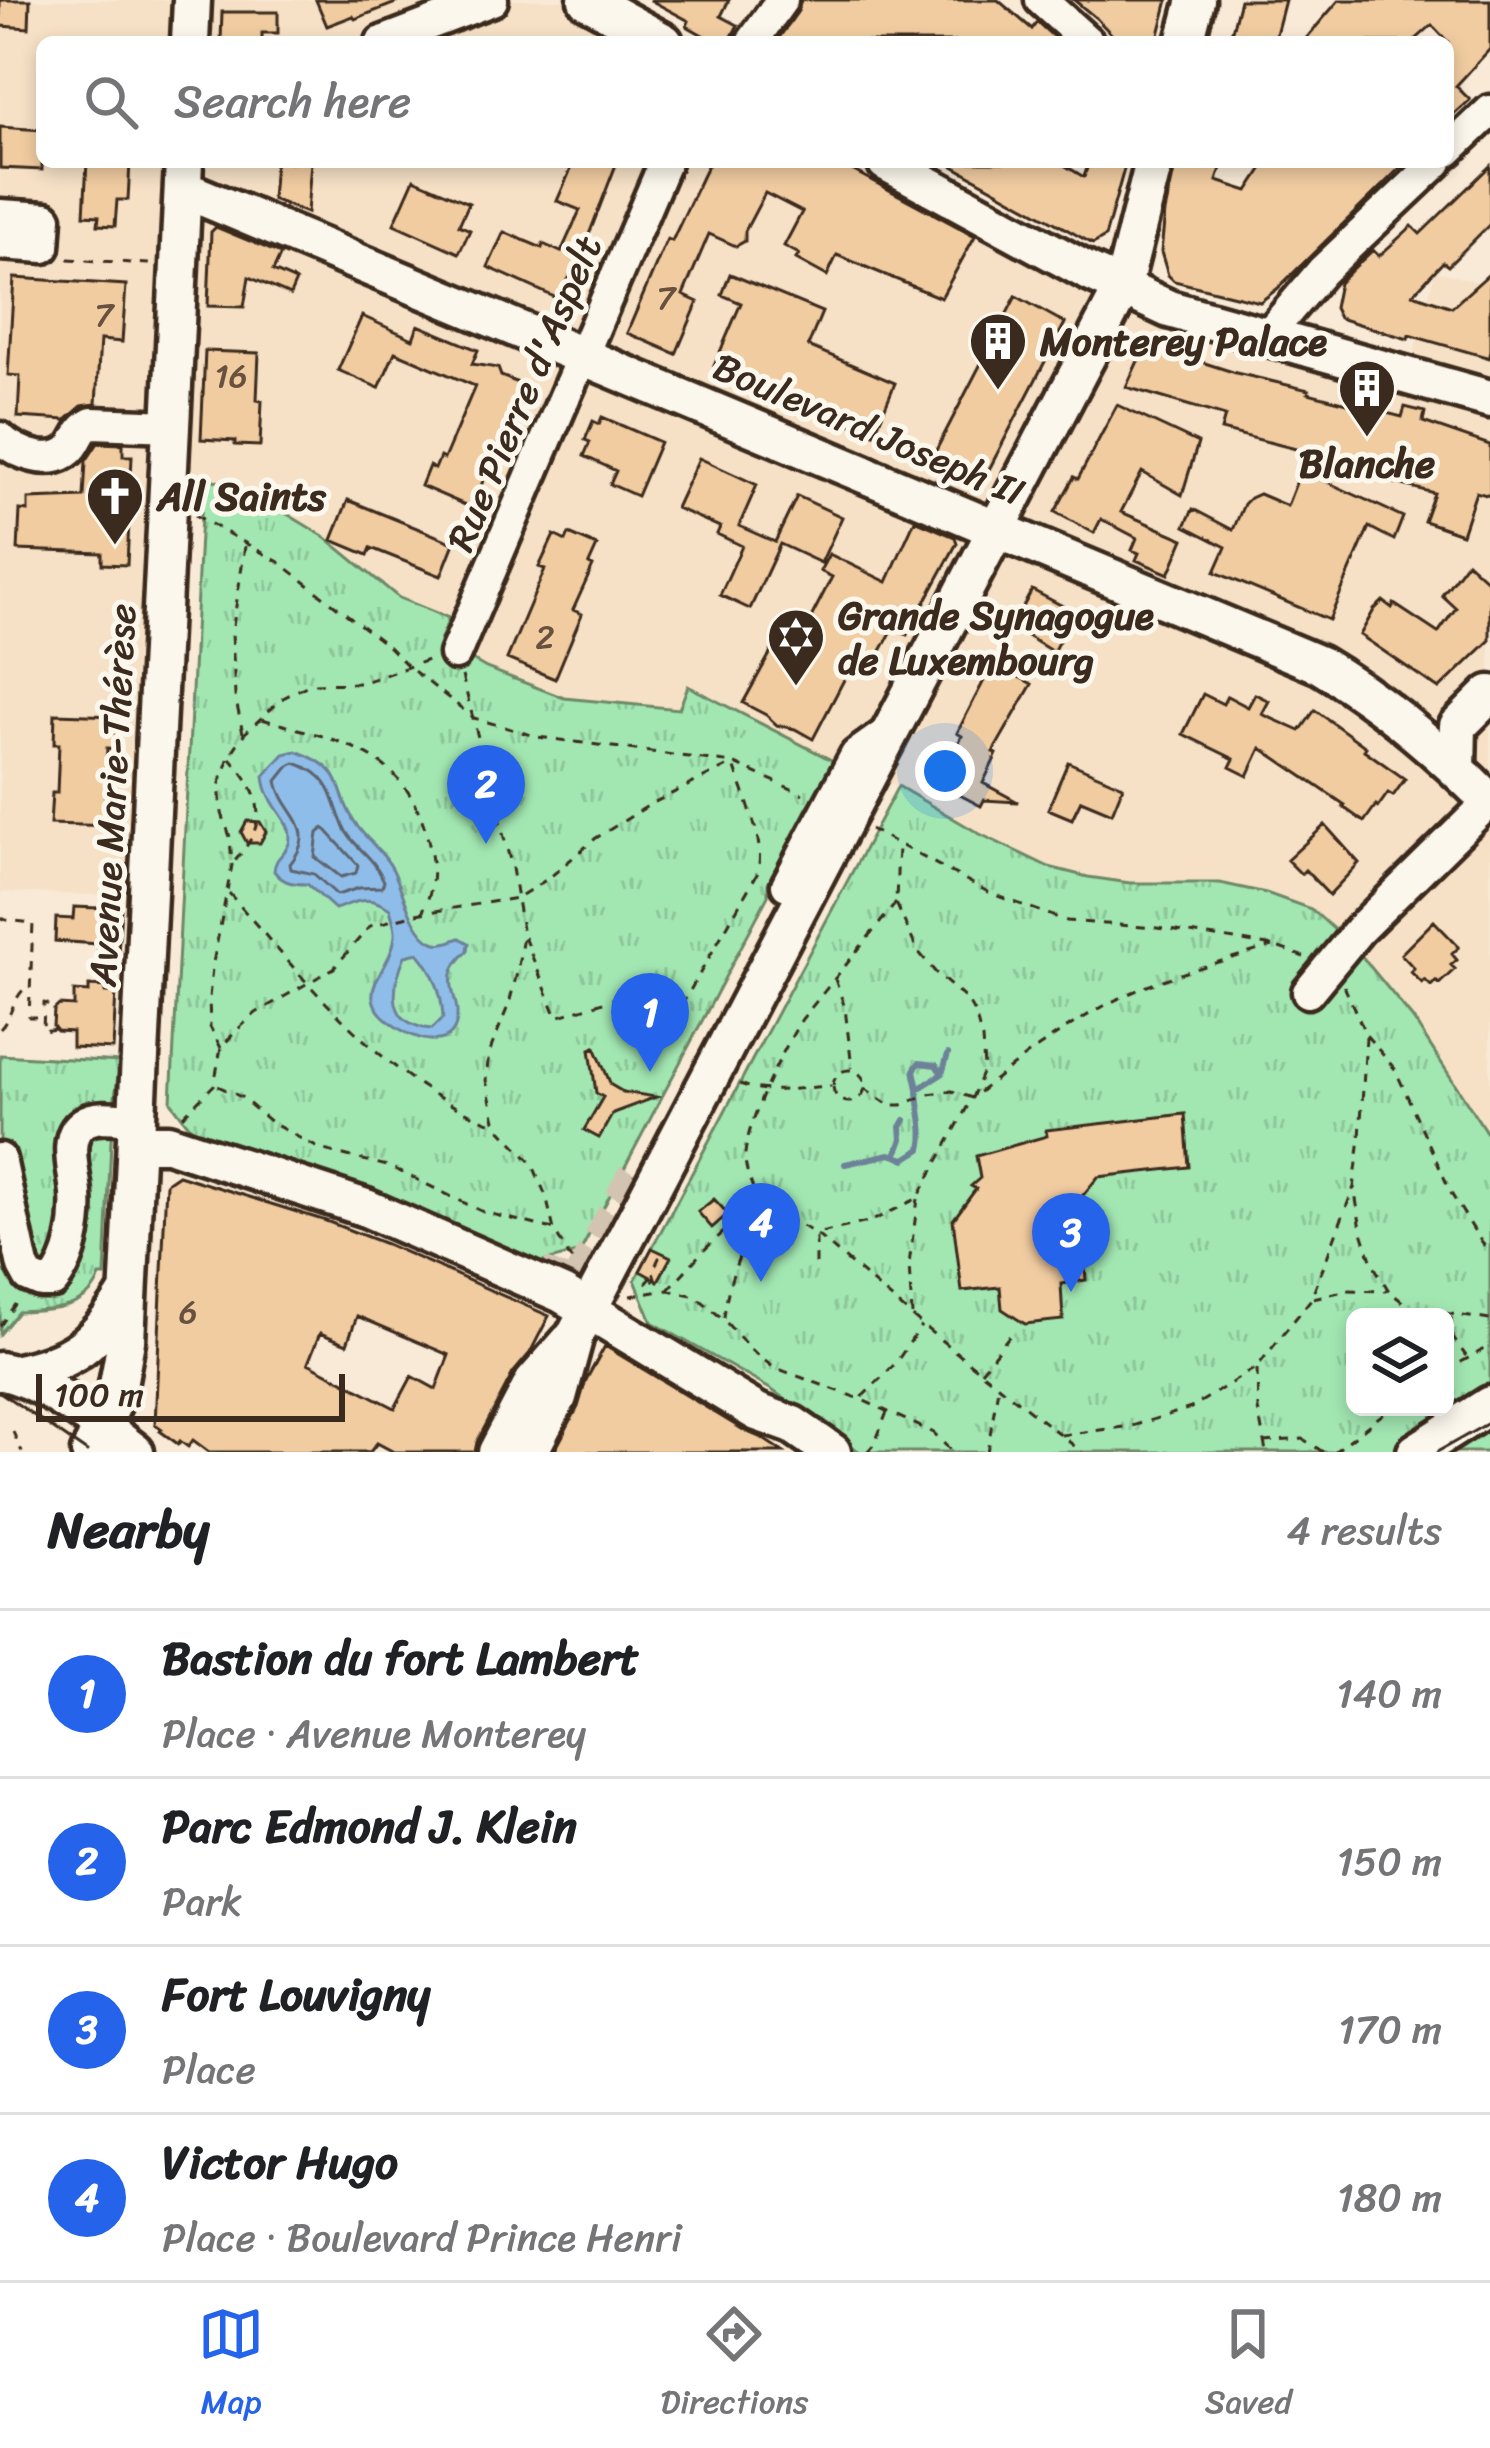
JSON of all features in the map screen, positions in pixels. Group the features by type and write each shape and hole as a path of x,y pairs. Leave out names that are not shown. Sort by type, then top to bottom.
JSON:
{"main road":[{"path":"190,36 192,0"},
{"path":"587,0 653,36"},
{"path":"1186,36 1196,0"},
{"path":"897,168 1122,289 1169,309 1490,399"},
{"path":"529,1452 558,1397 582,1322 1122,289 1152,168"},
{"name":"Boulevard Joseph II","path":"183,175 583,355 1320,665 1406,723 1490,802"},
{"name":"Avenue Marie-Thérèse","path":"96,1440 120,1382 126,1341 183,175"},
{"path":"1457,768 1458,726 1490,694"},
{"path":"138,1131 366,1208 562,1294 582,1322 757,1412 793,1425 832,1452"},
{"path":"6,1372 43,1368 72,1356 110,1323 128,1292"},
{"path":"497,1452 533,1383 582,1322"},
{"path":"6,1372 40,1387 96,1440 135,1452"},
{"path":"1416,1452 1490,1405"},
{"path":"1462,1452 1490,1416"}],"street":[{"path":"398,36 492,0"},
{"path":"756,36 782,0"},
{"path":"1041,0 1081,36"},
{"path":"1454,145 1490,111"},
{"name":"Rue Pierre d'Aspelt","path":"455,654 662,168"},
{"path":"1267,337 1322,271 1431,168"},
{"path":"0,215 46,218 44,247 0,244"},
{"path":"0,437 26,454 46,458 62,456 74,446 80,429 92,423 172,426"},
{"path":"787,885 856,755 891,730"},
{"path":"1308,992 1327,966 1490,802"},
{"path":"0,1159 23,1266 41,1280 65,1264 74,1228 74,1132 84,1121 98,1117 138,1131"}],"path":[{"path":"55,258 157,264"},
{"path":"195,516 279,562 474,718 538,737 734,763 802,794"},
{"path":"244,734 235,696 232,633 246,544"},
{"path":"455,654 512,868 523,936 557,1017 646,988 668,991 684,1001 761,861 760,843 734,763"},
{"path":"221,1048 210,1027 209,998 232,865 219,786 230,757 261,718 283,698 310,684 361,683 410,668"},
{"path":"261,718 344,742 377,760 407,787 424,821 435,868 430,896 419,914"},
{"path":"230,757 255,790 259,822 250,845 232,865"},
{"path":"177,1122 214,1084 221,1048 235,1032 256,1013 334,968 370,926 517,898 596,838 651,804 734,763"},
{"path":"846,817 992,893 1067,921 1157,928 1274,946 1327,966 1343,984 1366,1035 1395,1069 1452,1195 1490,1251"},
{"path":"898,843 896,903 917,950 975,1014 984,1068 918,1198 909,1264 913,1316"},
{"path":"227,890 309,985 377,1052 451,1106 496,1125 532,1163 554,1230 576,1268"},
{"path":"896,903 790,1039 749,1135 745,1158 758,1201 817,1234 1082,1452"},
{"path":"2,919 33,922 29,1017 43,1017"},
{"path":"496,1125 486,1080 489,1052 509,1004 523,936"},
{"path":"972,1098 1027,1053 1107,1004 1186,972 1274,946"},
{"path":"835,979 845,1008 853,1070 863,1079 860,1097 850,1102 836,1096 832,1086 838,1073 853,1070"},
{"path":"0,1029 16,997 23,990 30,991"},
{"path":"55,1029 43,1031 44,1003 57,1007"},
{"path":"1061,1436 1132,1426 1191,1408 1257,1367 1311,1299 1354,1187 1366,1035"},
{"path":"214,1084 320,1149 391,1167 483,1212 554,1230"},
{"path":"740,1084 785,1091 832,1086"},
{"path":"864,1088 889,1105 952,1091 972,1098"},
{"path":"1354,1187 1372,1263 1388,1291 1410,1308"},
{"path":"817,1234 872,1221 918,1198"},
{"path":"668,1290 728,1228 776,1213"},
{"path":"724,1320 734,1264 755,1220"},
{"path":"816,1264 817,1234"},
{"path":"643,1266 652,1274 659,1262 650,1252"},
{"path":"0,1326 41,1280"},
{"path":"628,1297 668,1290 696,1295 773,1367 888,1411 934,1433 952,1452"},
{"path":"1311,1299 1348,1290 1388,1291"},
{"path":"1454,1316 1490,1320"},
{"path":"860,1399 895,1364 922,1325"},
{"path":"980,1372 1012,1334"},
{"path":"1454,1339 1468,1358"},
{"path":"1454,1366 1490,1346"},
{"path":"1257,1367 1266,1452"},
{"path":"987,1452 998,1387"},
{"path":"867,1452 888,1411"},
{"path":"1334,1452 1380,1416"},
{"path":"13,1432 22,1452"},
{"path":"1264,1442 1303,1438 1323,1452"}],"shaded area":[{"path":"0,0 587,0 653,36 36,36 36,168 897,168 1087,271 1408,376 1435,271 1490,285 1490,1138 1413,1019 1356,949 1266,893 1220,883 1130,883 1049,867 898,786 867,777 689,686 679,709 564,698 486,668 439,641 448,618 399,598 325,537 253,494 203,476 148,473 126,896 0,892"}],"green space":[{"path":"203,476 253,494 325,537 399,598 449,618 440,641 486,668 564,698 679,709 688,686 837,763 808,806 768,883 768,896 580,1252 539,1263 391,1197 227,1141 208,1140 194,1131 171,1102"},
{"path":"898,786 1049,867 1130,883 1220,883 1311,909 1356,949 1413,1019 1490,1138 1490,1452 860,1452 772,1390 652,1322 635,1280"},
{"path":"0,1055 120,1062 112,1118 105,1276 77,1302 18,1312 0,1334"}],"water":[{"path":"296,751 333,774 350,814 389,864 426,937 436,943 460,938 469,943 452,974 456,1025 444,1039 425,1039 404,1031 374,1003 376,982 395,936 390,909 369,900 335,909 307,884 289,882 274,871 290,837 264,776 284,754","holes":["418,953 442,1009 443,1018 432,1029 406,1020 396,1003 405,956"]}],"building":[{"path":"0,0 30,0 29,28 0,26"},
{"path":"316,0 401,0 401,1 327,26"},
{"path":"650,0 729,0 721,16 738,25 732,36 704,36 687,26 689,21"},
{"path":"801,0 998,0 1032,29 1037,22 1052,36 780,36"},
{"path":"1074,0 1168,0 1159,36 1113,36"},
{"path":"1240,0 1285,0 1276,36 1231,36"},
{"path":"1339,0 1490,0 1490,49 1456,86 1470,100 1454,115 1454,36 1442,36 1432,25 1420,36 1308,36"},
{"path":"222,12 278,12 278,33 221,36"},
{"path":"0,127 36,130 36,168 42,170 0,168"},
{"path":"1490,166 1490,224 1413,294 1452,307 1490,273 1490,358 1339,318 1334,308 1339,283 1373,250 1379,256 1412,226 1420,234"},
{"path":"87,168 130,168 128,200 117,200 115,226 98,225 99,216 84,215"},
{"path":"275,168 311,168 307,213 272,199"},
{"path":"571,168 615,168 559,299 488,267 504,232 561,252 580,210 557,201"},
{"path":"706,168 848,168 975,236 941,298 837,255 827,276 796,259 799,254 784,246 802,212 765,193 745,231 745,241 736,246 709,234 683,295 698,302 676,354 627,333 667,239 672,241"},
{"path":"957,168 1069,168 1084,177 1087,168 1124,168 1105,237 1093,244"},
{"path":"1175,168 1221,168 1217,181 1248,191 1263,168 1400,168 1260,302 1174,281 1161,252"},
{"path":"414,179 469,203 459,225 470,230 459,253 394,224"},
{"path":"216,227 281,254 273,271 296,281 290,295 249,277 244,307 208,306 211,232"},
{"path":"730,274 822,312 808,346 895,383 874,434 714,366 741,303 722,295"},
{"path":"14,278 126,285 122,342 100,340 96,404 82,406 66,420 18,417 20,376 8,375"},
{"name":"Monterey Palace","path":"1016,296 1065,323 983,481 931,460"},
{"path":"362,316 413,339 418,325 478,350 472,364 498,368 501,376 521,384 503,440 472,508 421,486 429,466 435,469 440,457 444,459 475,386 395,352 379,388 338,370"},
{"path":"205,351 259,353 260,446 201,439"},
{"path":"1167,351 1402,417 1405,407 1425,412 1423,422 1490,445 1490,496 1476,492 1462,534 1424,521 1434,493 1305,460 1308,452 1221,430 1225,416 1126,387 1138,361"},
{"path":"1117,405 1198,443 1182,495 1142,472 1121,512 1184,539 1169,574 1136,560 1139,553 1132,550 1137,538 1101,519 1094,533 1055,512"},
{"path":"602,417 660,442 637,496 610,484 616,471 584,456 593,421 599,424"},
{"path":"98,443 123,444 123,456 132,456 127,565 102,564 102,553 18,550 20,510 28,511 28,499 84,497 86,461"},
{"path":"699,458 757,485 739,526 775,542 797,496 842,517 821,563 780,544 750,609 720,595 742,546 717,534 720,527 676,508"},
{"path":"1301,470 1403,517 1394,540 1369,527 1329,620 1215,572 1226,547 1185,526 1193,509 1233,530 1244,504 1259,494 1287,506"},
{"path":"348,500 454,543 441,576 371,548 368,555 332,540"},
{"path":"915,520 955,537 957,543 907,635 894,627 876,660 859,651 813,739 777,725 743,703 782,632 799,641 832,577 820,571 829,554 887,582"},
{"path":"569,534 597,546 573,610 582,614 555,679 507,659 545,569 539,567 554,535 566,541"},
{"path":"1467,562 1490,583 1490,640 1439,689 1360,635 1383,601 1438,633 1456,608 1442,595"},
{"path":"1032,590 1074,612 1053,652 1012,627"},
{"path":"993,663 1032,684 993,752 997,754 983,783 1018,802 984,800 981,806 937,783"},
{"path":"1203,694 1223,704 1227,696 1248,707 1255,694 1269,701 1262,714 1300,731 1315,710 1405,779 1364,822 1261,748 1248,776 1230,767 1234,759 1183,734"},
{"path":"55,714 117,716 115,749 107,748 105,796 113,796 112,826 50,824 52,793 57,793"},
{"path":"1068,762 1123,786 1112,813 1081,800 1072,819 1048,809"},
{"path":"247,821 260,822 266,832 260,843 247,843 241,832"},
{"path":"1325,825 1359,863 1329,895 1305,870 1301,874 1287,860"},
{"path":"74,907 121,909 118,953 98,952 98,944 55,941 56,918 73,919"},
{"path":"1434,921 1459,947 1452,954 1457,960 1451,965 1455,969 1431,986 1411,972 1414,968 1401,954"},
{"path":"89,986 116,992 113,1049 72,1047 72,1032 53,1026 54,1010 59,1005 74,1006 74,991 89,992"},
{"path":"595,1047 611,1085 623,1092 656,1097 613,1113 599,1138 584,1130 603,1097 596,1093 590,1049"},
{"path":"1185,1114 1189,1167 1098,1177 1079,1200 1086,1280 1061,1284 1063,1320 1025,1324 1002,1309 1000,1287 962,1291 953,1220 980,1178 976,1156 1047,1136 1046,1130"},
{"path":"178,1175 326,1221 549,1316 530,1353 513,1373 475,1452 394,1452 377,1443 370,1452 209,1452 193,1440 188,1447 178,1444 160,1431 155,1424 166,1183","holes":["357,1316 449,1355 436,1389 412,1376 395,1408 308,1363 320,1333 347,1344"]},
{"path":"714,1199 728,1214 712,1228 698,1212"},
{"path":"652,1248 671,1257 658,1281 640,1271"},
{"path":"605,1346 745,1431 783,1452 554,1452"}],"waterway":[{"path":"845,1164 890,1154 905,1159 921,1149 918,1089 942,1074 948,1054"},
{"path":"918,1089 914,1070 919,1063 936,1065 942,1074"},
{"path":"896,1155 905,1120"}],"tunnel":[{"path":"540,1271 574,1286 639,1162"}],"tram line":[{"path":"0,1392 87,1452"},
{"path":"1437,1452 1490,1422"}],"place":[{"name":"Monterey Palace","path":"998,392"},
{"name":"Blanche","path":"1367,439"},
{"name":"All Saints","path":"115,547"},
{"name":"Grande Synagogue de Luxembourg","path":"796,688"},
{"name":"Parc Edmond J. Klein","path":"486,844"},
{"name":"Bastion du fort Lambert","path":"650,1072"},
{"name":"Victor Hugo","path":"761,1282"},
{"name":"Fort Louvigny","path":"1071,1292"}]}
